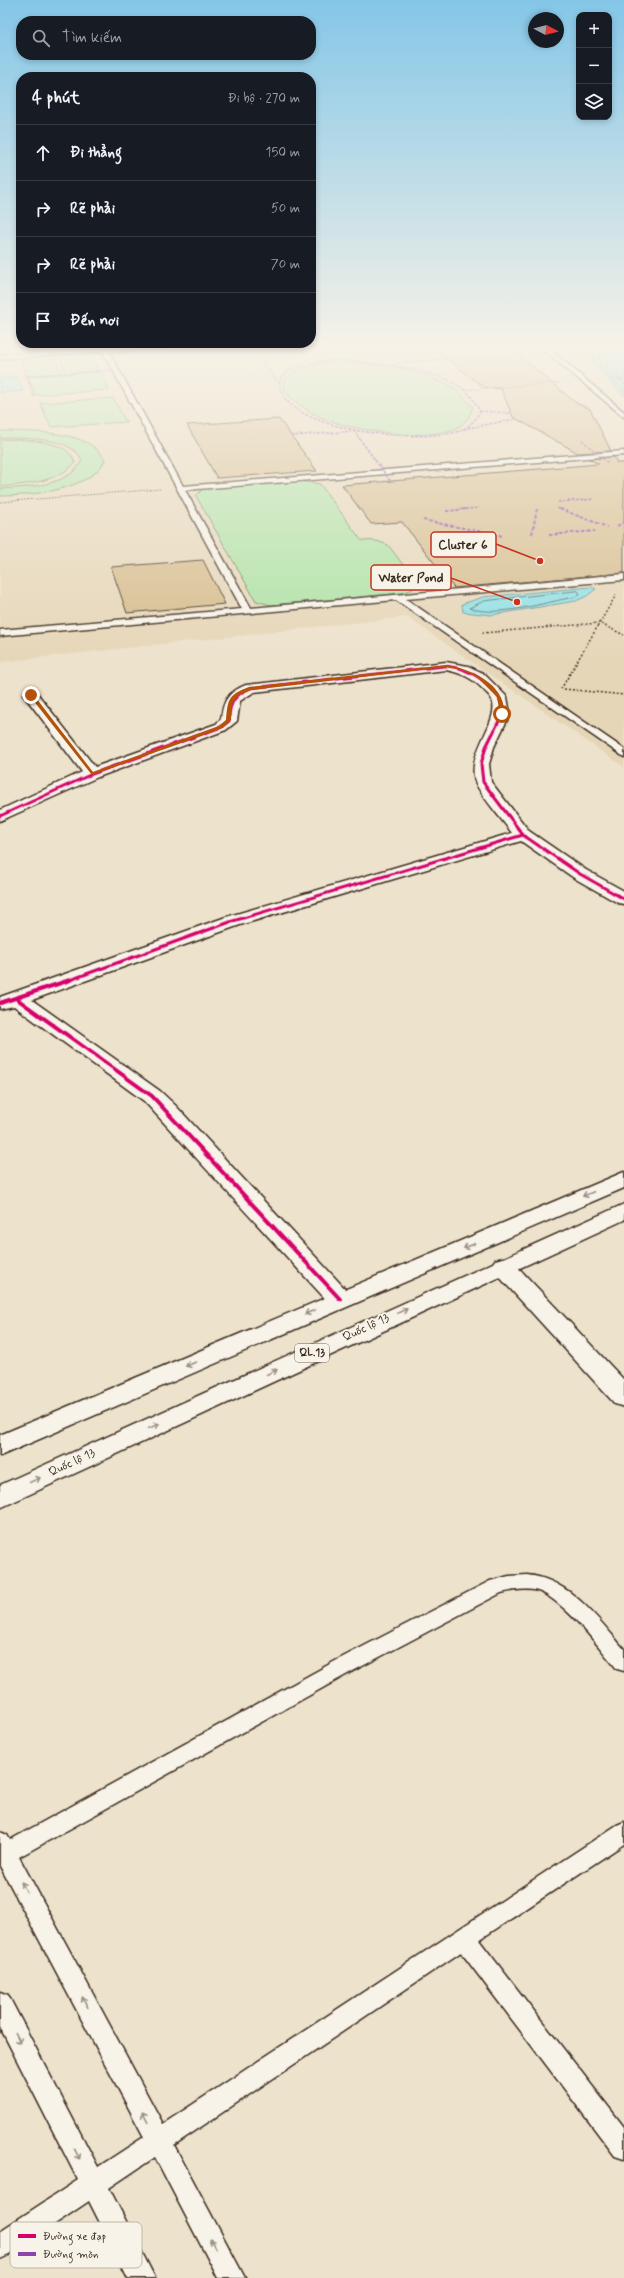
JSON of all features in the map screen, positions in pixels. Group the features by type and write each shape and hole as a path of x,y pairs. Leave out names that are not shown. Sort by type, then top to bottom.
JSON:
{"main road":[{"path":"0,816 92,774 221,727 229,720 230,701 237,693 251,688 446,666 463,669 478,676 499,697 502,714 486,747 481,764 483,782 523,835 580,874 624,899"},
{"path":"31,695 92,774"},
{"path":"8,1001 233,921 523,835"},
{"path":"8,1001 152,1096 168,1111 340,1299"},
{"path":"0,1446 340,1299 429,1263 624,1179"},
{"name":"Quốc lộ 13","path":"0,1496 624,1211"},
{"path":"503,1266 624,1397"}],"lane":[{"path":"161,452 247,609"},
{"path":"180,488 624,453"},
{"path":"0,633 247,609 624,577"},
{"path":"396,596 624,754"},
{"path":"232,2278 2,1850 346,1665 497,1586 510,1583 528,1582 546,1587 572,1606 624,1663"},
{"path":"36,2222 624,1832"},
{"path":"464,1938 624,2147"},
{"path":"0,2003 113,2222"},
{"path":"0,2246 10,2239"},
{"path":"137,2268 142,2278"}],"path":[{"path":"0,502 180,488"},
{"path":"561,689 618,591"},
{"path":"482,633 599,624 624,635"},
{"path":"561,689 567,693"},
{"path":"561,689 624,695"}],"shaded area":[{"path":"0,452 624,452 624,767 407,617 0,662"}],"green space":[{"path":"0,452 68,452 75,463 67,470 50,479 0,487"},
{"path":"76,452 99,452 105,460 98,470 74,485 43,493 0,496 0,489 34,486 57,481 68,476 76,469 82,460"},
{"path":"300,481 320,484 361,540 377,541 388,545 417,583 413,589 403,593 271,605 256,601 196,496 204,488"}],"water":[{"path":"591,587 596,589 587,596 576,601 491,615 463,612 462,604 483,597"}],"building":[{"path":"202,452 303,452 317,471 217,478"},
{"path":"614,457 617,463 624,463 624,573 454,588 402,522 371,524 342,485 599,464 589,459"},
{"path":"203,560 225,604 127,613 111,567"}],"marked path":[{"path":"369,452 391,482"},
{"path":"596,452 609,464"},
{"path":"558,502 594,499"},
{"path":"446,511 479,508"},
{"path":"557,508 607,527"},
{"path":"532,534 537,509"},
{"path":"423,520 503,536"},
{"path":"617,526 624,522"},
{"path":"549,535 595,531"}],"cycle path":[{"path":"0,816 92,774 221,727 229,721 231,703 235,696 251,688 446,666 463,669 478,676 499,697 502,714 486,747 481,764 483,782 523,835 580,874 624,899"},
{"path":"0,1003 17,999 233,921 523,835"},
{"path":"17,999 152,1096 168,1111 340,1299"}],"place":[{"name":"Cluster 6","path":"540,561"},
{"name":"Water Pond","path":"517,602"}],"route":[{"path":"31,695 92,774 207,734 221,727 229,720 230,701 237,693 251,688 446,666 463,669 478,676 499,697 502,714"}]}
